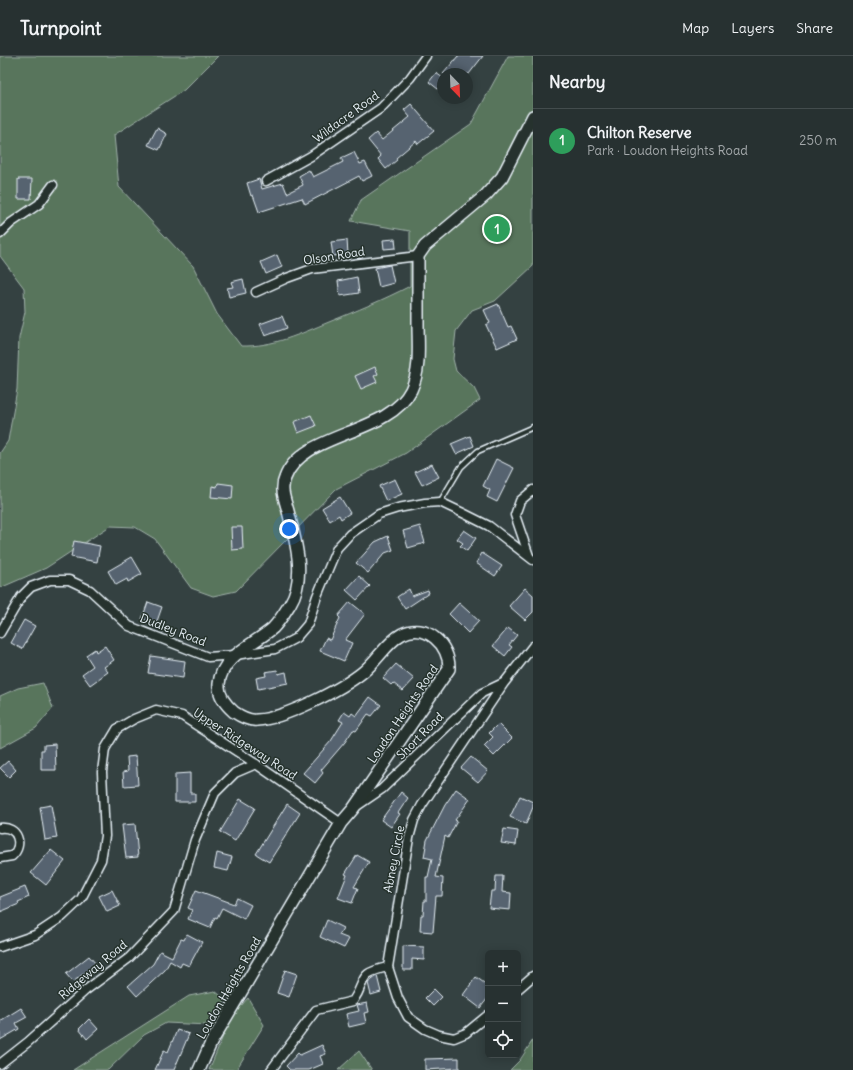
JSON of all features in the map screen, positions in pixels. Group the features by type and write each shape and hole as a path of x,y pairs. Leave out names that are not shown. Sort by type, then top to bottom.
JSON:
{"street":[{"name":"Wildacre Road","path":"266,181 311,156 382,108 410,78 426,56"},
{"path":"418,256 425,246 486,195 502,177 533,116"},
{"path":"0,234 11,223 39,204 53,186"},
{"name":"Olson Road","path":"256,292 312,269 418,256"},
{"name":"Loudon Heights Road","path":"199,1070 211,1043 341,823 353,809 449,669 448,656 437,639 418,629 401,634 363,671 331,692 288,713 257,721 242,717 233,711 221,697 219,684 223,669 235,655 274,627 292,602 298,580 298,550 282,492 284,480 291,464 301,454 380,418 398,407 411,390 418,366 418,256"},
{"path":"531,558 515,515 520,501 533,490"},
{"path":"235,655 276,649 296,638 308,624 317,596 337,548 350,534 379,514 398,508 440,502 489,526 531,558"},
{"name":"Dudley Road","path":"0,633 21,597 31,587 50,580 69,580 90,590 129,626 208,657 235,655"},
{"name":"Abney Circle","path":"485,1017 466,1033 454,1038 439,1035 425,1029 408,1017 398,998 388,967 409,838 414,820 422,805 504,683 533,646"},
{"name":"Short Road","path":"353,809 382,789 482,693 504,683"},
{"name":"Upper Ridgeway Road","path":"0,947 35,935 62,917 81,899 101,860 105,836 102,772 105,749 117,729 134,719 156,710 182,716 256,764 341,823"},
{"name":"Ridgeway Road","path":"0,1064 28,1042 86,990 129,958 174,911 195,840 215,792 235,773 256,764"},
{"path":"0,828 8,828 12,830 16,834 19,844 12,856 0,858"},
{"path":"271,1070 316,1010 353,1001 358,994 364,975 372,970 388,967"},
{"path":"520,986 533,976"}],"lane":[{"path":"440,502 461,467 478,451 533,427"}],"green space":[{"path":"0,56 218,56 184,90 114,135 119,187 193,266 217,314 241,346 253,346 275,342 297,335 370,305 410,286 410,231 351,221 361,200 471,124 508,56 533,56 533,266 495,301 472,310 456,331 453,359 456,371 474,388 480,400 406,453 336,489 236,591 213,596 191,588 155,539 135,527 110,526 46,568 0,588 0,453 8,441 17,389 19,338 25,312 24,288 0,256"},
{"path":"43,683 53,708 36,728 0,748 0,696 18,688"},
{"path":"215,991 226,1000 208,1025 166,1023 144,1035 108,1070 73,1070 189,996"},
{"path":"248,998 264,1025 236,1070 209,1070 231,1017"},
{"path":"533,1040 533,1070 510,1070 520,1060"},
{"path":"359,1051 372,1070 338,1070"}],"building":[{"path":"458,56 483,56 473,69 448,68"},
{"path":"436,73 437,74 437,88 429,82"},
{"path":"411,104 434,131 418,144 416,141 396,158 397,160 386,169 378,159 381,156 368,140 376,133 382,140 410,117 404,110"},
{"path":"157,128 167,134 159,150 148,145"},
{"path":"354,152 360,164 365,162 372,176 362,181 359,176 305,204 302,198 259,212 253,195 251,196 247,183 259,179 262,189 283,183 287,193 303,185 299,176 309,170 313,177 343,162 341,158"},
{"path":"18,179 32,179 31,199 18,199"},
{"path":"395,239 396,248 384,249 383,240"},
{"path":"347,240 348,254 333,256 331,242"},
{"path":"277,255 282,267 266,274 261,262"},
{"path":"390,265 394,283 379,287 375,268"},
{"path":"357,277 359,293 340,296 338,281"},
{"path":"243,279 246,293 229,297 227,288 233,287 231,282"},
{"path":"498,304 508,327 511,326 517,339 497,348 486,325 490,323 484,310"},
{"path":"282,316 287,328 265,336 260,324"},
{"path":"375,367 378,374 374,376 377,382 361,389 355,376"},
{"path":"311,415 316,426 298,433 294,422"},
{"path":"470,436 474,446 456,454 451,444"},
{"path":"496,459 514,468 497,502 487,497 490,490 483,486"},
{"path":"432,464 439,477 422,485 415,472"},
{"path":"395,479 402,494 386,501 379,486"},
{"path":"218,483 233,485 232,499 211,497 212,486 217,487"},
{"path":"340,497 350,513 341,519 339,515 330,521 322,508"},
{"path":"420,526 425,543 408,548 403,531"},
{"path":"231,527 242,527 243,549 232,550"},
{"path":"464,530 476,538 467,551 460,546 463,543 457,539"},
{"path":"388,536 393,550 385,553 368,573 356,563 375,542"},
{"path":"74,541 100,546 97,562 71,557"},
{"path":"482,553 502,566 495,576 476,563"},
{"path":"132,557 142,574 128,582 127,579 116,585 108,571"},
{"path":"359,576 370,586 357,600 346,590"},
{"path":"525,588 533,595 533,612 525,620 509,606"},
{"path":"409,589 412,596 428,590 429,593 405,609 397,597"},
{"path":"148,602 162,607 156,624 142,619"},
{"path":"350,602 365,614 345,640 352,643 344,661 320,651 326,638 330,640 340,618 338,616"},
{"path":"459,603 479,621 468,633 449,614"},
{"path":"24,620 35,626 22,649 11,643"},
{"path":"508,628 517,635 509,645 512,647 505,656 493,646"},
{"path":"105,646 114,660 104,667 108,672 90,685 82,674 93,666 86,655 95,649 96,652"},
{"path":"151,656 185,661 183,678 148,673"},
{"path":"396,664 414,679 403,691 393,683 391,685 383,678"},
{"path":"277,670 278,674 286,672 288,683 258,689 256,678 266,676 265,672"},
{"path":"370,697 381,705 372,716 368,714 356,731 353,730 345,742 321,770 323,773 315,783 303,773 331,741 343,722 339,720 344,712 350,716 352,713 356,716"},
{"path":"498,724 512,738 494,756 484,746 493,737 489,733"},
{"path":"55,744 56,770 41,770 41,750 44,750 44,745"},
{"path":"136,756 138,785 124,786 123,772 128,771 127,757"},
{"path":"471,757 488,771 478,782 461,768"},
{"path":"8,761 16,770 9,777 0,768"},
{"path":"190,773 190,793 195,793 195,802 175,802 175,774"},
{"path":"456,789 470,799 455,820 457,821 448,838 445,836 436,877 443,878 442,896 436,896 433,932 420,931 421,915 423,915 424,901 426,901 426,877 428,877 432,859 424,857 427,840 445,805"},
{"path":"401,792 408,798 391,827 381,820"},
{"path":"520,796 533,802 533,807 526,824 510,817"},
{"path":"240,799 255,808 235,841 220,832"},
{"path":"287,804 300,813 269,862 256,854"},
{"path":"51,805 57,838 45,840 40,807"},
{"path":"135,824 138,857 126,858 122,825"},
{"path":"504,829 518,831 516,845 501,843"},
{"path":"51,850 65,861 46,885 31,873"},
{"path":"217,853 232,857 228,871 214,868"},
{"path":"357,855 369,862 354,887 358,888 352,903 338,898 347,875 345,874"},
{"path":"496,876 503,876 502,892 511,893 510,910 489,908 491,891 495,891"},
{"path":"25,887 29,897 18,902 19,904 0,912 0,897"},
{"path":"112,890 120,906 107,912 99,896"},
{"path":"196,890 234,904 237,898 251,905 244,919 222,908 217,918 215,917 210,928 188,919 192,910 188,908"},
{"path":"327,920 343,928 339,935 349,939 344,948 320,937"},
{"path":"187,934 202,942 189,966 182,963 180,967 170,961 165,970 137,996 128,986 153,964 160,951 172,957 181,939 184,940"},
{"path":"403,946 424,947 424,960 412,959 412,970 403,970"},
{"path":"89,956 96,964 73,982 66,974"},
{"path":"285,970 297,974 289,997 277,993"},
{"path":"377,976 381,992 371,995 368,983"},
{"path":"476,977 485,984 485,1002 480,1008 463,995"},
{"path":"434,989 442,997 433,1006 425,998"},
{"path":"367,1003 369,1012 364,1013 366,1023 349,1027 346,1014 359,1011 357,1005"},
{"path":"21,1008 27,1017 16,1023 19,1029 0,1040 0,1021"},
{"path":"89,1019 98,1029 87,1039 79,1029"},
{"path":"177,1030 189,1034 174,1070 155,1070 164,1050 168,1052"},
{"path":"322,1045 326,1054 320,1056 323,1064 309,1070 290,1070 286,1066 298,1053 300,1055"},
{"path":"459,1058 459,1068 425,1070 425,1059"}],"place":[{"name":"Chilton Reserve","path":"497,229"}]}
